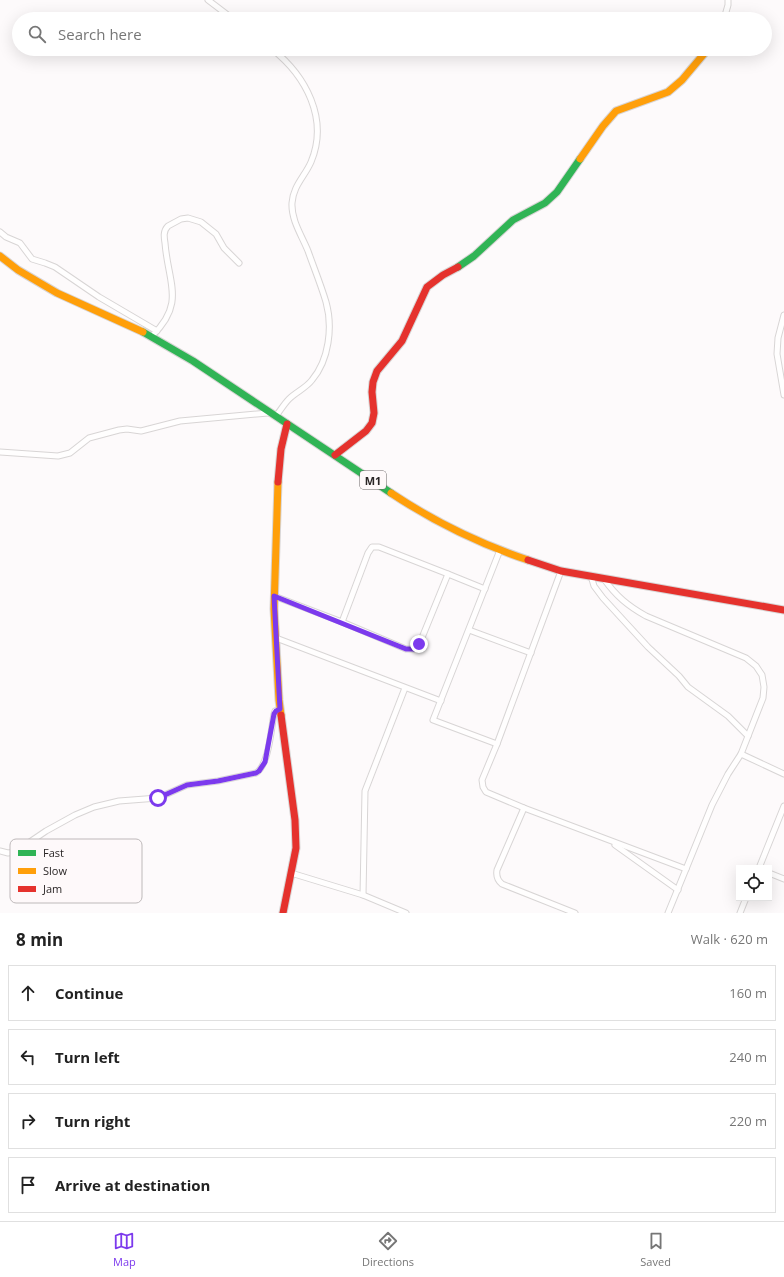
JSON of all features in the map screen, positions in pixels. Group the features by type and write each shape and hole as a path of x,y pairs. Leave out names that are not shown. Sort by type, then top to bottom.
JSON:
{"main road":[{"path":"335,455 366,431 372,423 374,413 372,392 373,382 377,371 402,341 426,287 474,256 513,220 545,203 557,192 603,126 616,111 668,92 682,80 702,56"},
{"name":"M1","path":"0,256 12,267 31,280 53,292 154,334 170,347 274,414 408,504 468,537 538,565 561,571 784,610"},
{"path":"283,913 296,848 295,820 280,709 274,596 278,483 281,449 287,424"}],"street":[{"path":"208,0 224,12"},
{"path":"726,12 728,0"},
{"path":"0,452 58,456 70,452 89,438 119,430 127,429 141,431 180,421 274,414 312,380 321,367 327,349 329,331 326,303 308,250 292,214 292,202 296,186 309,166 315,151 318,131 316,113 309,93 285,59 281,56"},
{"path":"0,232 6,237 20,242 32,259 55,267 154,334 162,326 168,316 172,304 173,293 164,234 168,226 181,219 192,219 201,222 216,234 224,248 239,263"},
{"path":"784,315 778,338 777,354 784,395"},
{"path":"342,622 368,553 372,547 380,547 485,589"},
{"path":"497,744 433,720 500,550"},
{"path":"561,571 497,744 482,780 483,787 486,792 524,808 686,869"},
{"path":"274,596 342,622 406,649 414,649 419,644 448,574"},
{"path":"591,576 594,586 603,598 648,647 680,676 688,687 728,716 748,736"},
{"path":"603,578 615,594 635,610 746,658 756,666 762,675 764,687 763,698 741,754 728,774 712,806 668,913"},
{"path":"469,630 531,653"},
{"path":"276,638 441,702"},
{"path":"363,895 365,791 405,688"},
{"path":"34,839 46,831 94,807 119,801 158,798 187,785 218,781 256,773 265,762 274,714 280,709"},
{"path":"741,754 784,774"},
{"path":"760,865 784,806"},
{"path":"524,808 497,870 496,876 498,881 502,884 574,913"},
{"path":"609,840 678,890"},
{"path":"0,851 10,853"},
{"path":"291,873 363,895 406,913"},
{"path":"772,874 784,879"},
{"path":"740,913 745,901"}],"traffic: fast":[{"path":"458,267 474,256 513,220 545,203 557,192 580,159"},
{"path":"143,332 193,361 391,493"}],"traffic: slow":[{"path":"580,159 603,126 616,111 668,92 682,80 702,56"},
{"path":"0,256 18,270 57,293 143,332"},
{"path":"278,482 274,609 281,715"},
{"path":"391,493 423,513 457,531 492,547 528,560"}],"traffic: jam":[{"path":"335,455 366,431 372,423 374,413 372,392 373,382 377,371 402,341 427,287 443,275 458,267"},
{"path":"278,482 281,449 287,424"},
{"path":"528,560 561,571 784,610"},
{"path":"281,715 295,820 296,848 283,913"}],"route":[{"path":"158,798 187,785 218,781 256,773 263,766 267,754 274,714 280,709 274,596 342,622 406,649 414,649 419,644"}]}
